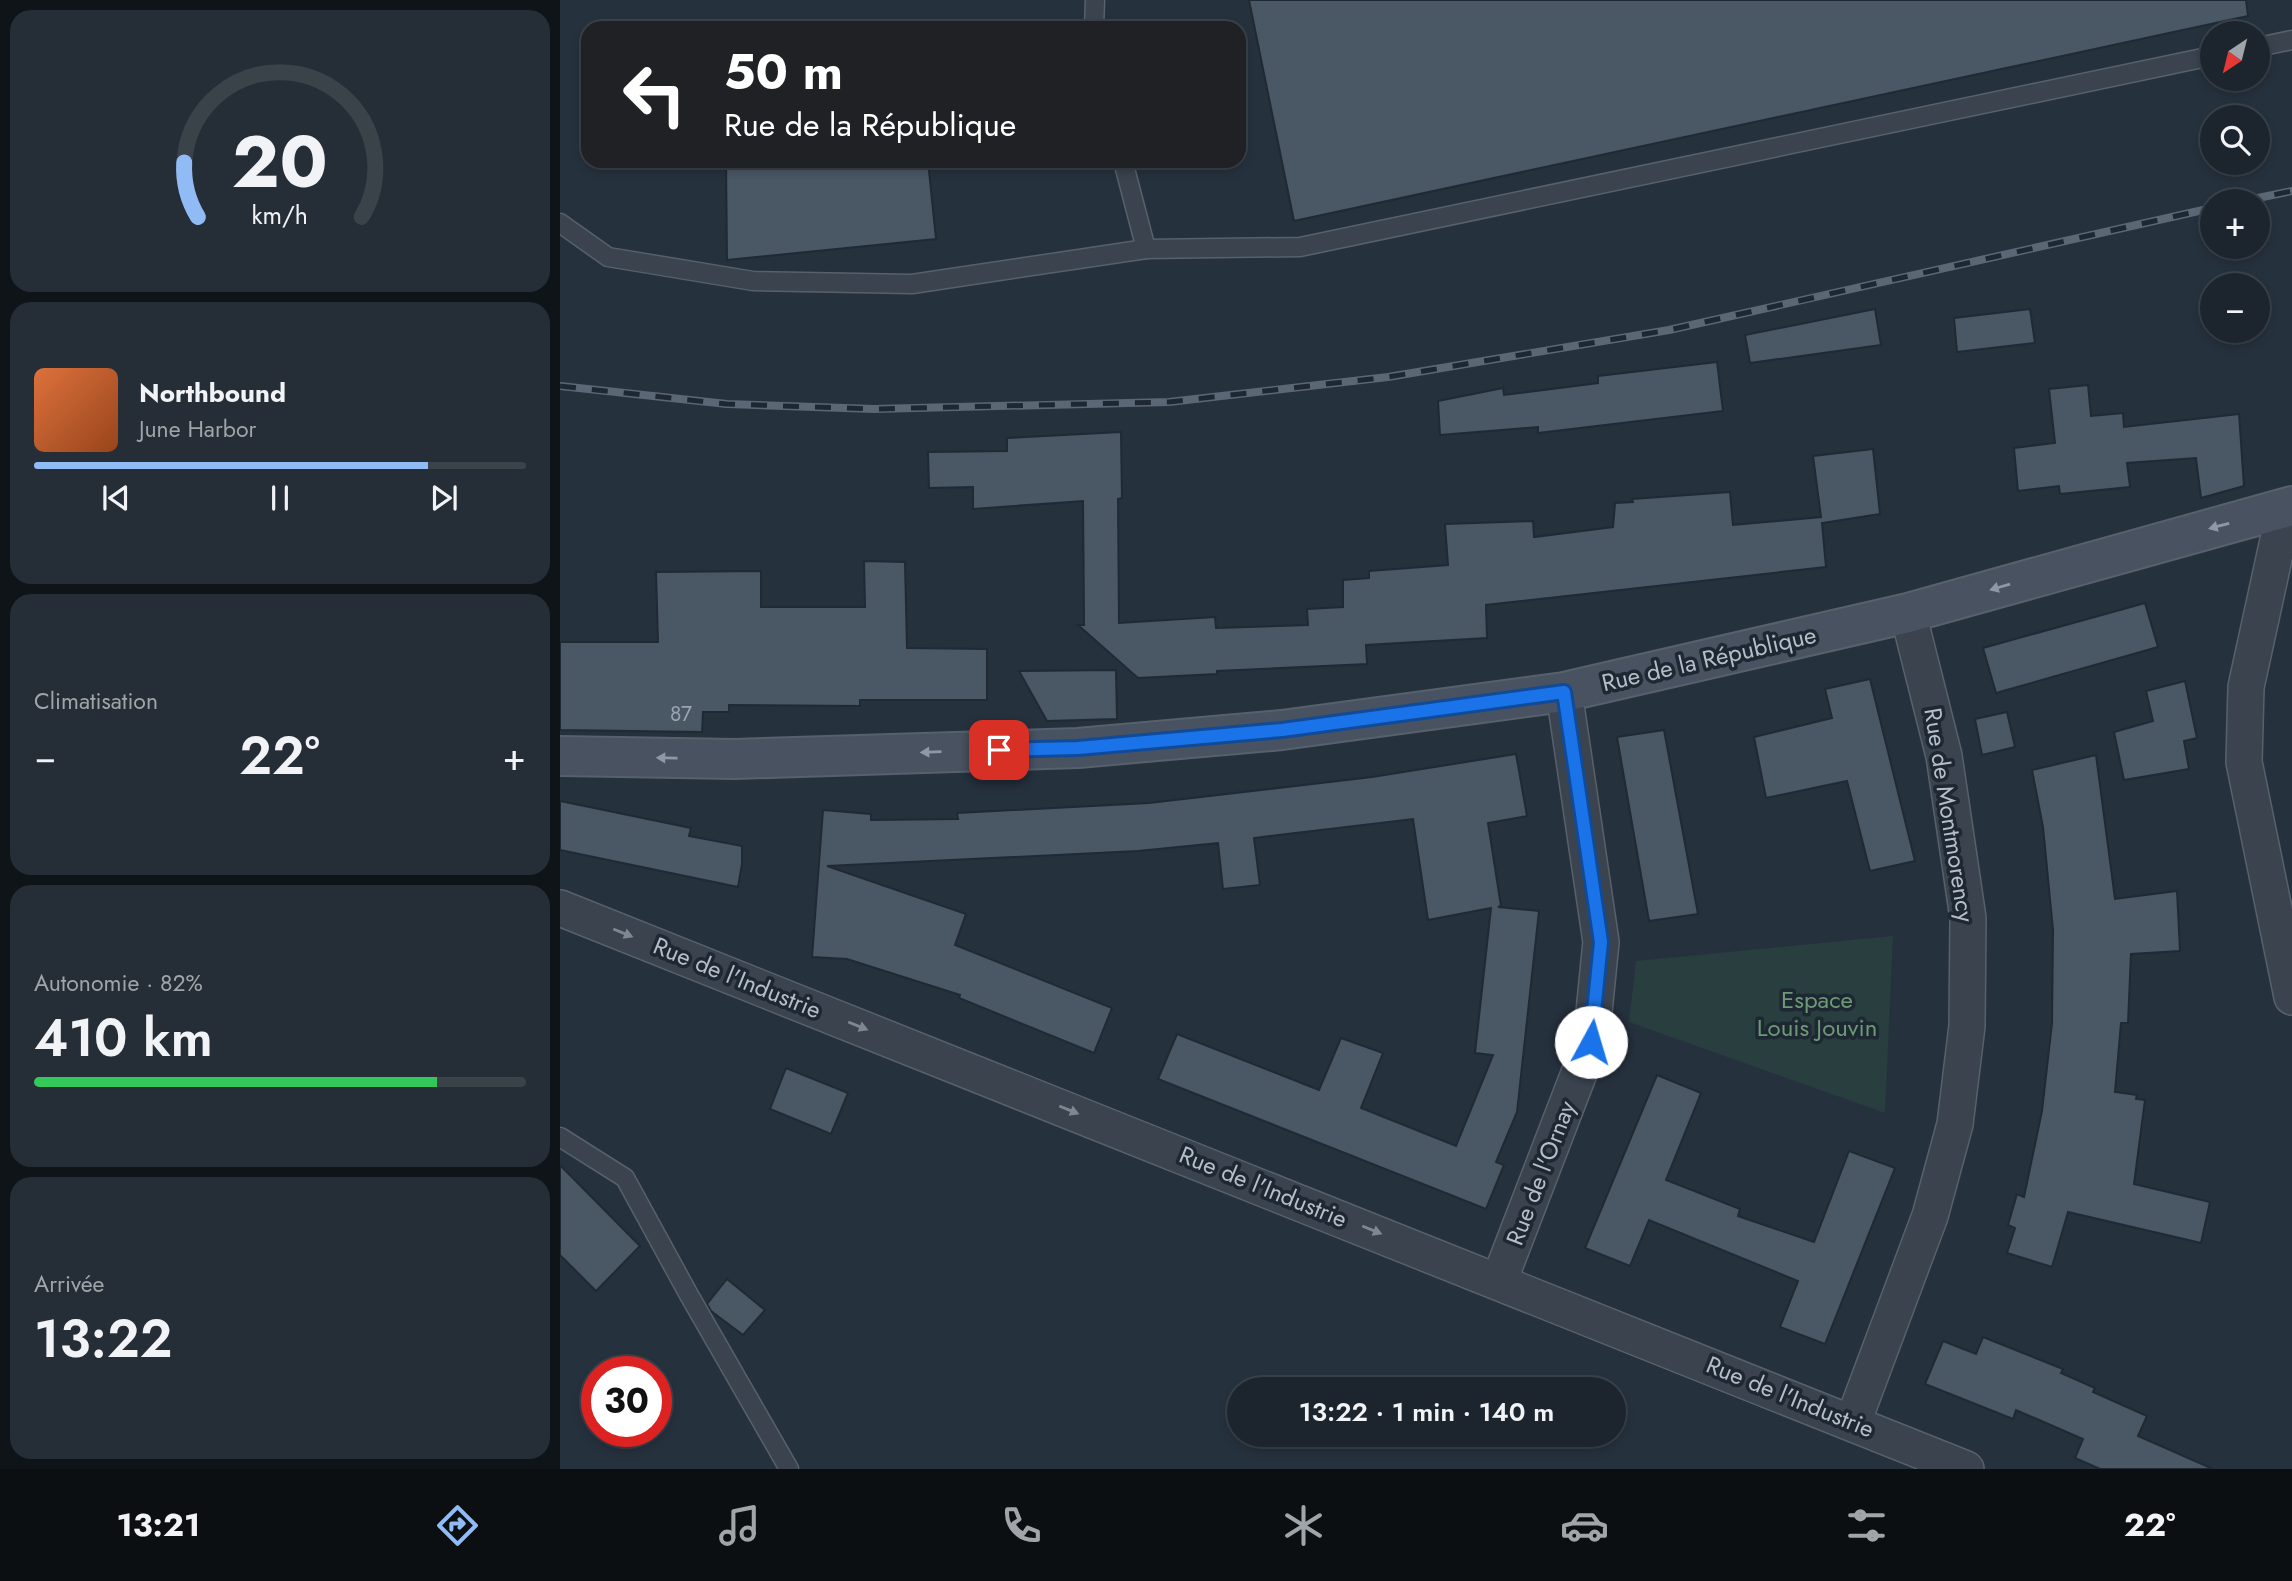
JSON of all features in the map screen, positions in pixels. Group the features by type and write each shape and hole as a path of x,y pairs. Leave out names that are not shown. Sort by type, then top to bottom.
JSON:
{"street":[{"name":"Rue de la République","path":"560,756 735,759 1078,748 1282,730 1564,692 1908,613 2288,507"},
{"path":"2288,507 2246,687 2244,762 2292,997"},
{"name":"Rue de Montmorency","path":"1853,1422 1930,1216 1955,1124 1967,1026 1968,918 1944,756 1908,613"},
{"name":"Rue de l'Ornay","path":"1499,1281 1591,1042 1601,942 1564,692"},
{"name":"Rue de l'Industrie","path":"560,908 1966,1469"}],"lane":[{"path":"1094,21 1095,0"},
{"path":"2270,45 2292,40"},
{"path":"560,223 608,257 753,281 912,284 1146,249 1300,247 2200,59"},
{"path":"1125,168 1146,249"},
{"path":"560,1137 625,1178 789,1469"}],"green space":[{"name":"Espace Louis Jouvin","path":"1893,936 1885,1113 1629,1022 1636,961"}],"building":[{"path":"1249,0 2246,0 2248,16 2225,21 2200,21 2200,26 1294,221"},
{"path":"726,168 929,168 936,239 727,260"},
{"path":"1875,309 1881,345 1750,363 1745,335"},
{"path":"2030,309 2035,343 1957,352 1954,318"},
{"path":"1717,362 1723,411 1538,433 1538,427 1440,435 1438,401 1503,388 1504,395 1598,383 1598,376"},
{"path":"2088,385 2091,416 2123,413 2124,427 2239,414 2244,486 2201,498 2196,458 2127,463 2130,487 2060,494 2059,486 2018,491 2014,448 2055,443 2049,389"},
{"path":"1121,432 1122,498 1118,499 1119,623 1215,617 1216,628 1308,625 1307,609 1343,607 1343,580 1369,578 1369,571 1448,565 1445,524 1533,521 1534,537 1613,527 1615,503 1633,502 1632,499 1730,492 1733,525 1821,517 1813,456 1873,449 1880,514 1822,523 1826,567 1486,605 1487,638 1366,645 1367,664 1217,671 1217,674 1138,678 1078,625 1084,625 1083,501 973,509 973,487 929,488 928,452 1007,451 1007,438"},
{"path":"864,561 905,562 907,648 987,649 987,700 860,700 860,706 729,705 729,712 703,712 702,732 560,730 560,642 658,642 656,572 761,571 761,607 865,607"},
{"path":"2145,603 2158,647 1996,693 1983,648"},
{"path":"1116,670 1117,719 1047,721 1019,671"},
{"path":"1870,679 1915,861 1870,871 1847,781 1766,798 1754,737 1832,718 1825,689"},
{"path":"2185,681 2197,738 2184,741 2189,769 2124,780 2114,732 2153,721 2146,691"},
{"path":"2007,712 2015,747 1982,755 1975,719"},
{"path":"1664,730 1698,914 1649,921 1617,737"},
{"path":"1516,754 1527,816 1488,823 1501,906 1498,907 1539,911 1517,1112 1496,1162 1504,1165 1486,1209 1158,1079 1177,1034 1319,1090 1341,1038 1383,1053 1361,1108 1456,1146 1493,1055 1475,1053 1491,908 1428,920 1413,819 1254,838 1260,885 1223,889 1218,843 1138,851 827,866 966,914 955,945 1112,1008 1094,1053 959,998 960,995 847,959 812,957 823,810 871,814 871,820 958,819 957,813 1149,803 1372,777"},
{"path":"2096,755 2115,899 2177,891 2180,951 2131,954 2128,1023 2121,1023 2115,1092 2137,1095 2136,1099 2145,1100 2134,1184 2210,1202 2201,1243 2068,1212 2052,1267 2007,1253 2015,1228 2008,1225 2017,1194 2024,1197 2042,1111 2052,1023 2053,930 2043,827 2032,770"},
{"path":"560,801 691,828 689,836 742,846 738,887 560,850"},
{"path":"786,1068 848,1093 831,1134 770,1109"},
{"path":"1657,1075 1701,1093 1666,1180 1740,1209 1738,1216 1814,1242 1849,1151 1895,1168 1825,1344 1780,1327 1798,1281 1649,1220 1630,1266 1585,1248"},
{"path":"560,1165 640,1246 596,1291 560,1255"},
{"path":"727,1279 765,1310 743,1335 711,1311 707,1304"},
{"path":"1983,1337 2063,1369 2061,1373 2095,1388 2093,1392 2147,1416 2138,1436 2213,1469 2100,1469 2075,1458 2083,1439 2016,1410 2013,1419 1925,1384 1943,1341 1976,1354"}],"railway":[{"path":"2270,195 2292,191"},
{"path":"560,386 727,404 874,409 1169,402 1388,377 1669,330 2200,211"}],"route":[{"path":"999,750 1078,748 1282,730 1564,692 1601,942 1591,1042"}]}
